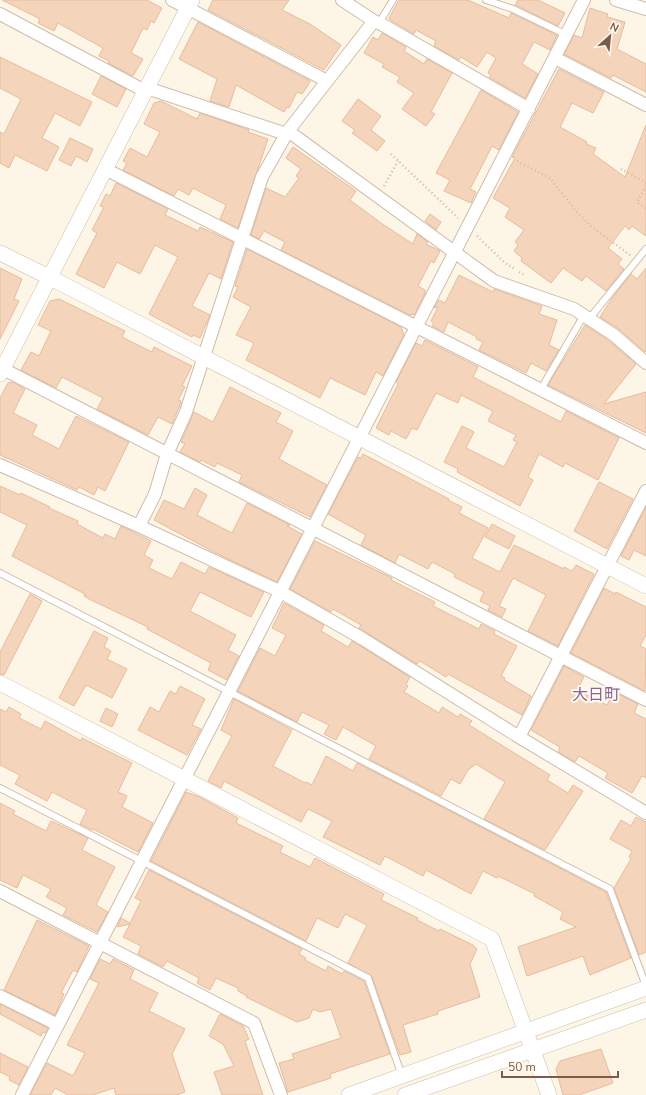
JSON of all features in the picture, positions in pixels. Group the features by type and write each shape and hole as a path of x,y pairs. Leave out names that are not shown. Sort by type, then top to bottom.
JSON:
{"street":[{"path":"172,0 190,4 327,81"},
{"path":"342,0 376,22 529,108"},
{"path":"22,1095 279,591 455,253 584,0"},
{"path":"616,0 646,9"},
{"path":"190,4 2,368 646,700"},
{"path":"0,14 146,89 287,132 494,281 574,309 614,335 646,363"},
{"path":"139,526 155,494 167,454 186,412 205,358 262,177 287,132 376,22"},
{"path":"555,58 646,105"},
{"path":"105,169 417,325 646,443"},
{"path":"0,253 646,586"},
{"path":"0,465 139,526 279,591 363,638 519,737 646,814"},
{"path":"519,737 646,491"},
{"path":"0,683 492,939 531,1050 549,1095"},
{"path":"0,891 254,1023 281,1095"},
{"path":"349,1095 646,987"},
{"path":"0,996 58,1025"},
{"path":"408,1095 646,1010"}],"lane":[{"path":"376,22 393,0"},
{"path":"486,0 513,9 567,35"},
{"path":"541,388 587,317 646,249"},
{"path":"0,573 610,889 646,987"},
{"path":"0,788 368,978 402,1076"}],"path":[{"path":"391,154 505,263 515,269"},
{"path":"505,155 550,178 580,215 593,228 637,260"},
{"path":"375,194 386,184 398,161"},
{"path":"621,170 646,185 637,202 646,209"}],"building":[{"path":"2,0 147,0 162,8 154,23 151,21 147,30 143,28 131,53 143,59 133,76 108,63 109,61 99,56 103,48 58,23 54,31 38,23 40,19"},
{"path":"213,0 289,0 282,10 310,24 341,45 324,70 208,10"},
{"path":"399,0 468,0 509,18 511,13 557,35 550,50 534,42 522,64 538,74 525,98 489,77 491,75 488,73 496,58 487,52 477,67 461,57 459,60 434,46 436,41 416,30 414,34 390,20 389,18"},
{"path":"518,0 538,0 565,13 558,26 515,5"},
{"path":"590,8 608,14 607,17 625,22 617,49 646,64 646,92 613,75 611,78 564,54 574,35 582,38"},
{"path":"198,22 310,81 307,87 302,94 297,92 289,108 287,107 284,112 236,85 229,107 210,101 217,79 179,59"},
{"path":"382,33 406,47 404,51 424,64 427,59 452,73 431,112 435,114 426,126 402,109 414,93 397,82 400,77 382,67 384,64 364,53 373,37 378,40"},
{"path":"0,57 92,102 80,126 55,113 42,138 59,147 47,171 15,155 9,168 0,163 0,132 4,134 21,99 0,88"},
{"path":"559,69 604,92 593,113 572,103 560,127 587,142 586,144 596,148 593,154 625,177 646,125 646,236 632,226 629,230 625,226 608,248 622,259 618,264 624,269 606,291 586,276 582,281 563,268 551,283 521,261 522,258 514,251 518,245 515,242 524,230 505,217 510,208 493,198 515,158 512,157"},
{"path":"101,76 126,89 117,107 92,94"},
{"path":"481,90 518,112 499,150 492,146 470,189 476,192 471,203 444,191 450,180 436,173"},
{"path":"358,99 381,116 371,130 385,141 377,151 352,133 355,130 342,121"},
{"path":"161,101 197,119 200,113 249,130 248,132 268,139 238,228 220,219 226,205 193,188 189,195 178,189 174,196 123,170 127,163 123,161 130,148 147,157 160,132 144,124 154,103"},
{"path":"70,138 93,149 87,162 76,156 71,166 59,160"},
{"path":"293,147 356,191 350,200 381,223 413,244 417,234 428,242 426,244 440,251 434,263 431,261 418,286 425,290 425,293 415,314 410,315 281,250 285,242 264,231 259,239 251,235 266,188 285,197 299,178 296,176 301,169 286,158"},
{"path":"116,183 168,209 165,215 198,231 200,227 233,242 221,279 209,273 192,306 210,315 200,338 193,335 192,337 149,314 178,257 155,245 140,274 117,262 104,288 76,274 97,233 92,230 104,207 100,206 106,194 110,196"},
{"path":"430,214 441,222 436,230 425,221"},
{"path":"247,249 401,327 404,335 383,376 376,372 365,395 330,378 320,398 246,360 254,343 236,335 251,307 233,297 238,287 235,286"},
{"path":"0,268 22,279 14,299 19,301 0,339"},
{"path":"646,268 645,352 619,329 600,317 631,274 637,279"},
{"path":"459,275 493,292 494,289 542,306 539,314 557,320 549,345 559,350 546,371 531,363 526,373 479,350 483,342 476,339 477,337 448,322 444,332 432,326 434,323 431,321 438,307 434,308 439,300 445,303"},
{"path":"59,299 125,331 122,337 152,352 154,347 192,366 182,386 185,387 178,400 181,401 180,405 172,424 158,417 148,435 97,409 103,398 62,377 56,388 21,370 31,352 39,356 51,331 38,325 50,301"},
{"path":"585,325 609,341 636,364 604,404 646,392 646,433 548,385"},
{"path":"425,340 478,367 473,377 561,422 566,411 619,438 598,480 565,463 563,467 539,454 528,477 533,480 520,506 457,472 458,469 444,462 462,426 474,432 466,448 504,467 517,442 513,440 516,435 488,421 493,411 461,395 458,403 436,393 417,430 412,428 406,439 391,431 389,435 376,428 398,384 396,382 416,343 422,346"},
{"path":"12,382 25,389 13,413 37,425 32,435 59,449 76,416 129,442 105,491 98,487 94,495 79,487 77,490 0,455 0,398 8,383"},
{"path":"230,387 281,413 276,422 293,431 279,459 327,485 310,517 239,482 242,475 217,463 215,467 201,460 200,462 180,452 185,444 181,442 194,412 213,422"},
{"path":"363,454 449,499 448,500 462,507 459,513 488,528 472,558 500,572 514,545 564,569 564,567 572,571 576,565 594,574 558,646 528,631 546,595 513,578 499,606 506,609 502,617 488,610 490,606 480,601 484,592 454,577 455,574 432,562 428,569 399,554 395,563 361,545 366,535 328,514 358,457 361,458"},
{"path":"599,482 633,499 607,549 574,531"},
{"path":"0,486 20,495 21,493 78,521 77,524 103,538 105,534 115,539 121,526 151,541 144,555 153,560 149,568 172,579 181,562 205,574 209,567 264,592 251,617 200,592 190,611 236,635 228,650 239,656 227,680 208,670 211,663 147,629 148,627 91,600 84,596 85,594 12,556 27,525 0,512"},
{"path":"195,488 207,495 197,515 232,533 247,503 290,525 287,526 302,534 277,582 216,553 154,520 164,500 184,509"},
{"path":"646,507 646,556 634,550 629,560 621,556"},
{"path":"492,524 515,536 509,549 485,537"},
{"path":"315,541 392,578 391,580 435,602 433,606 479,629 481,624 495,631 494,634 517,646 501,676 505,678 504,680 531,696 522,715 448,674 446,677 420,661 417,664 359,628 361,625 333,609 331,612 290,589"},
{"path":"604,588 615,594 616,592 646,607 646,635 640,646 646,649 645,691 571,653"},
{"path":"30,594 42,601 4,675 0,674 0,652"},
{"path":"284,603 324,625 321,631 348,647 352,641 410,677 406,684 408,686 404,692 439,713 442,707 458,717 460,714 472,721 469,725 550,775 547,780 568,793 573,785 583,791 545,850 484,819 505,782 476,764 468,770 460,784 451,779 441,796 369,759 376,746 343,727 336,740 324,734 329,725 302,712 297,722 238,691 260,648 275,656 286,635 272,628"},
{"path":"94,631 108,638 104,647 111,651 107,659 127,669 112,698 86,685 74,706 59,698"},
{"path":"564,666 584,677 577,690 607,705 614,692 638,704 634,713 646,719 646,778 642,776 632,793 605,778 608,773 579,756 575,762 558,752 560,747 531,730"},
{"path":"180,686 205,699 192,725 201,729 187,755 138,730 150,707 159,712 170,691 176,694"},
{"path":"234,699 292,730 273,766 305,783 306,782 312,785 326,756 353,771 357,763 606,892 631,958 590,975 583,956 527,976 518,947 576,927 560,919 563,912 534,896 535,894 498,876 497,878 483,871 471,894 426,870 423,876 385,856 380,865 323,837 332,821 308,809 301,822 224,781 221,788 208,781 232,736 221,730"},
{"path":"9,707 21,714 19,718 41,729 45,721 81,741 82,738 132,763 118,792 127,796 122,807 153,823 138,852 80,824 87,810 52,792 47,801 15,784 20,775 0,765 0,709 6,712"},
{"path":"106,708 118,714 112,727 100,721"},
{"path":"186,792 200,797 238,818 236,823 283,846 280,852 310,867 315,858 384,894 381,900 418,918 417,920 473,945 477,949 470,964 480,997 438,1011 438,1014 403,1025 411,1052 400,1055 372,977 348,963 367,925 345,914 338,928 317,918 306,941 151,861"},
{"path":"0,803 15,811 13,814 46,831 51,821 88,838 82,850 115,867 96,905 108,912 97,932 63,915 67,908 46,897 51,889 23,875 17,888 0,880"},
{"path":"636,817 646,822 646,952 639,955 614,888 631,859 629,857 632,851 610,839 621,820 631,826"},
{"path":"149,870 302,949 299,954 306,958 305,960 326,971 328,966 342,974 344,971 364,981 390,1054 330,1074 331,1078 288,1092 279,1063 294,1059 292,1054 341,1038 331,1009 320,1012 313,1009 309,1018 297,1022 246,997 247,996 238,991 238,988 216,978 210,990 197,983 199,978 167,961 163,967 138,954 141,946 123,937 130,924 117,927 121,918 130,923 141,901 135,898"},
{"path":"37,920 89,946 77,972 73,970 61,993 64,994 55,1015 4,990"},
{"path":"100,959 110,964 113,959 134,970 130,979 158,993 149,1011 185,1029 172,1054 185,1092 176,1095 116,1095 114,1088 93,1095 68,1095 55,1088 51,1095 30,1095 47,1063 73,1076 85,1053 67,1045 99,983 90,979"},
{"path":"0,1004 48,1028 41,1036 0,1014"},
{"path":"220,1014 243,1026 249,1039 245,1041 263,1095 222,1095 214,1072 234,1066 223,1044 209,1036"},
{"path":"601,1049 613,1083 579,1095 563,1095 556,1069 560,1061"},
{"path":"0,1053 28,1067 19,1085 9,1080 10,1077 0,1072"}],"district":[{"name":"大日町","path":"596,694"}]}
